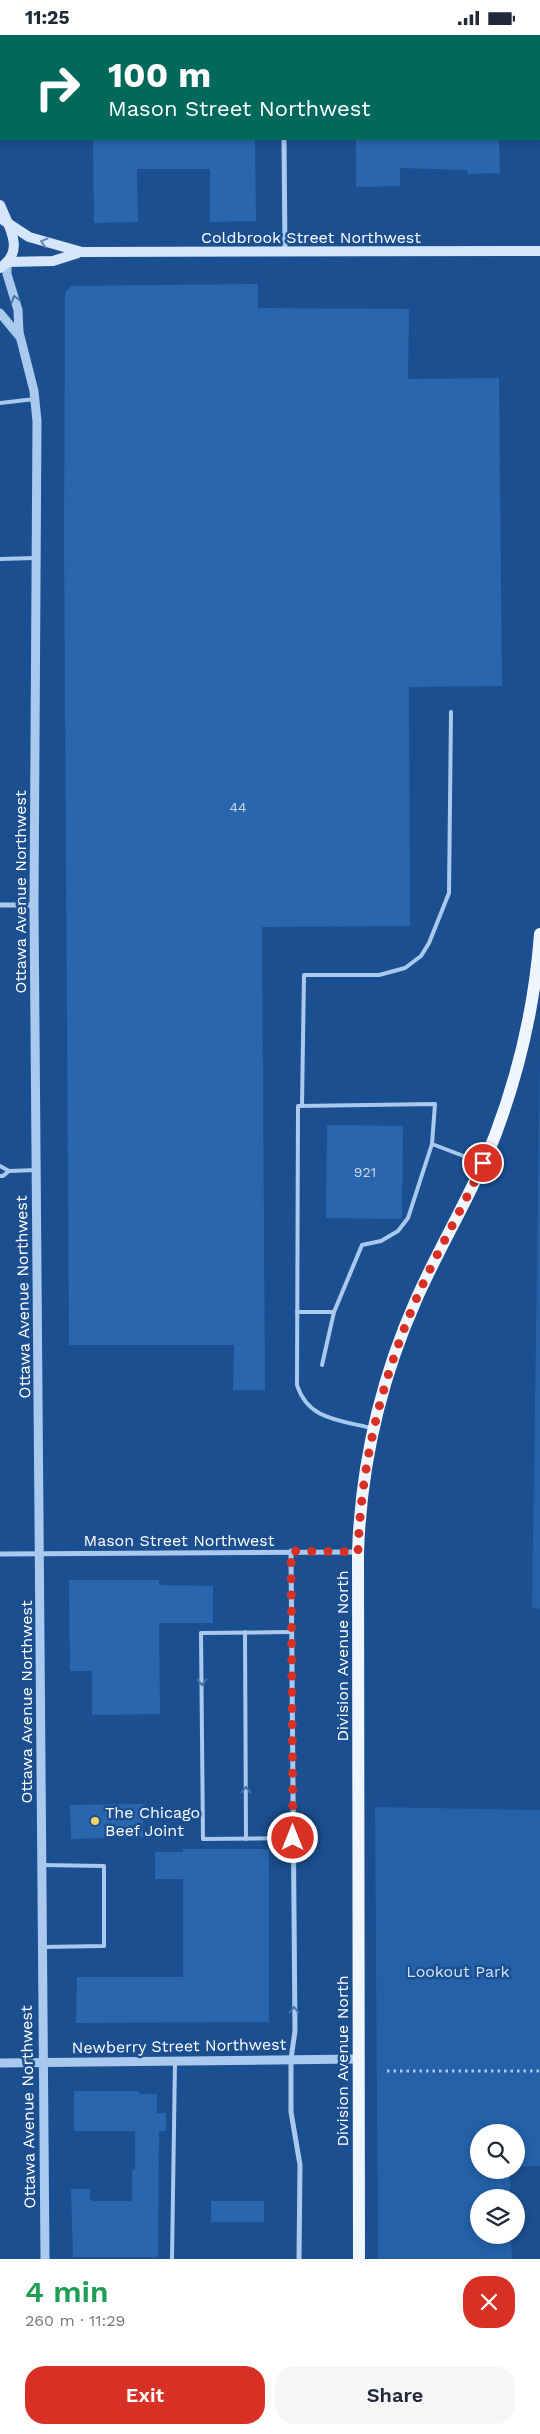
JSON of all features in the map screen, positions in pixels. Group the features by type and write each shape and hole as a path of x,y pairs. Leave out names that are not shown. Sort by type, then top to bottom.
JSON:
{"main road":[{"path":"0,205 4,221 14,241 13,252 4,265"},
{"name":"Coldbrook Street Northwest","path":"4,221 29,237 82,252 540,251"},
{"name":"Coldbrook Street Northwest","path":"4,265 53,261 82,252"},
{"name":"Division Avenue North","path":"359,2259 358,1552 363,1492 374,1429 393,1358 416,1301 483,1163 499,1124 523,1045 534,988 540,935"}],"street":[{"path":"284,140 285,252"},
{"name":"Ottawa Avenue Northwest","path":"4,265 18,310 20,337 35,399 37,431 34,905 45,2259"},
{"name":"Ottawa Avenue Northwest","path":"0,313 20,337"},
{"path":"0,905 34,905"},
{"path":"291,1551 295,2031 291,2059 290,2112 300,2165 299,2259"},
{"name":"Mason Street Northwest","path":"0,1554 358,1552"},
{"name":"Newberry Street Northwest","path":"0,2063 358,2059"}],"lane":[{"path":"0,403 35,399"},
{"path":"0,559 35,558"},
{"path":"302,1106 304,975 379,975 405,969 421,956 437,926 448,893 451,712"},
{"path":"322,1365 334,1312 362,1245 381,1241 398,1231 408,1219 432,1144 435,1104 298,1106 296,1372 301,1397 309,1408 321,1415 374,1429"},
{"path":"432,1144 483,1163"},
{"path":"0,1166 9,1171 37,1171"},
{"path":"0,1176 4,1176 9,1171"},
{"path":"297,1312 334,1312"},
{"path":"291,1632 201,1633 204,1839 293,1838"},
{"path":"245,1633 246,1839"},
{"path":"42,1865 104,1865 104,1946 42,1947"},
{"path":"172,2259 175,2062"}],"path":[{"path":"388,2071 540,2071"}],"green space":[{"path":"540,1054 540,1609 532,1608"},
{"name":"Lookout Park","path":"375,1807 540,1810 540,2166 525,2166 525,2124 470,2124 470,2179 510,2179 510,2189 470,2189 470,2244 511,2244 512,2259 378,2259"}],"building":[{"path":"93,140 255,140 256,221 210,222 210,169 137,169 138,222 94,223"},
{"path":"356,140 499,140 500,173 468,174 467,170 400,168 400,186 356,187"},
{"path":"258,284 258,308 409,309 408,379 499,378 502,686 409,687 410,926 262,927 265,1390 233,1390 234,1345 69,1345 64,539 65,292 71,286"},
{"path":"327,1125 403,1126 402,1219 326,1218"},
{"path":"69,1580 159,1580 159,1585 213,1586 213,1623 159,1623 160,1714 92,1715 92,1671 70,1671"},
{"path":"143,1804 143,1837 71,1839 70,1805"},
{"path":"183,1849 269,1849 269,2022 76,2023 77,1977 183,1977 183,1879 155,1879 155,1852 183,1852"},
{"path":"74,2091 139,2091 139,2094 157,2094 157,2113 166,2113 166,2131 159,2131 158,2257 73,2257 71,2189 90,2189 90,2200 94,2201 132,2201 132,2170 135,2170 135,2131 74,2131"},
{"path":"211,2201 264,2201 264,2222 211,2222"}],"place":[{"name":"The Chicago Beef Joint","path":"95,1821"}],"route":[{"path":"293,1838 291,1551 358,1552 360,1518 368,1459 378,1408 393,1358 431,1267 483,1163"}]}
